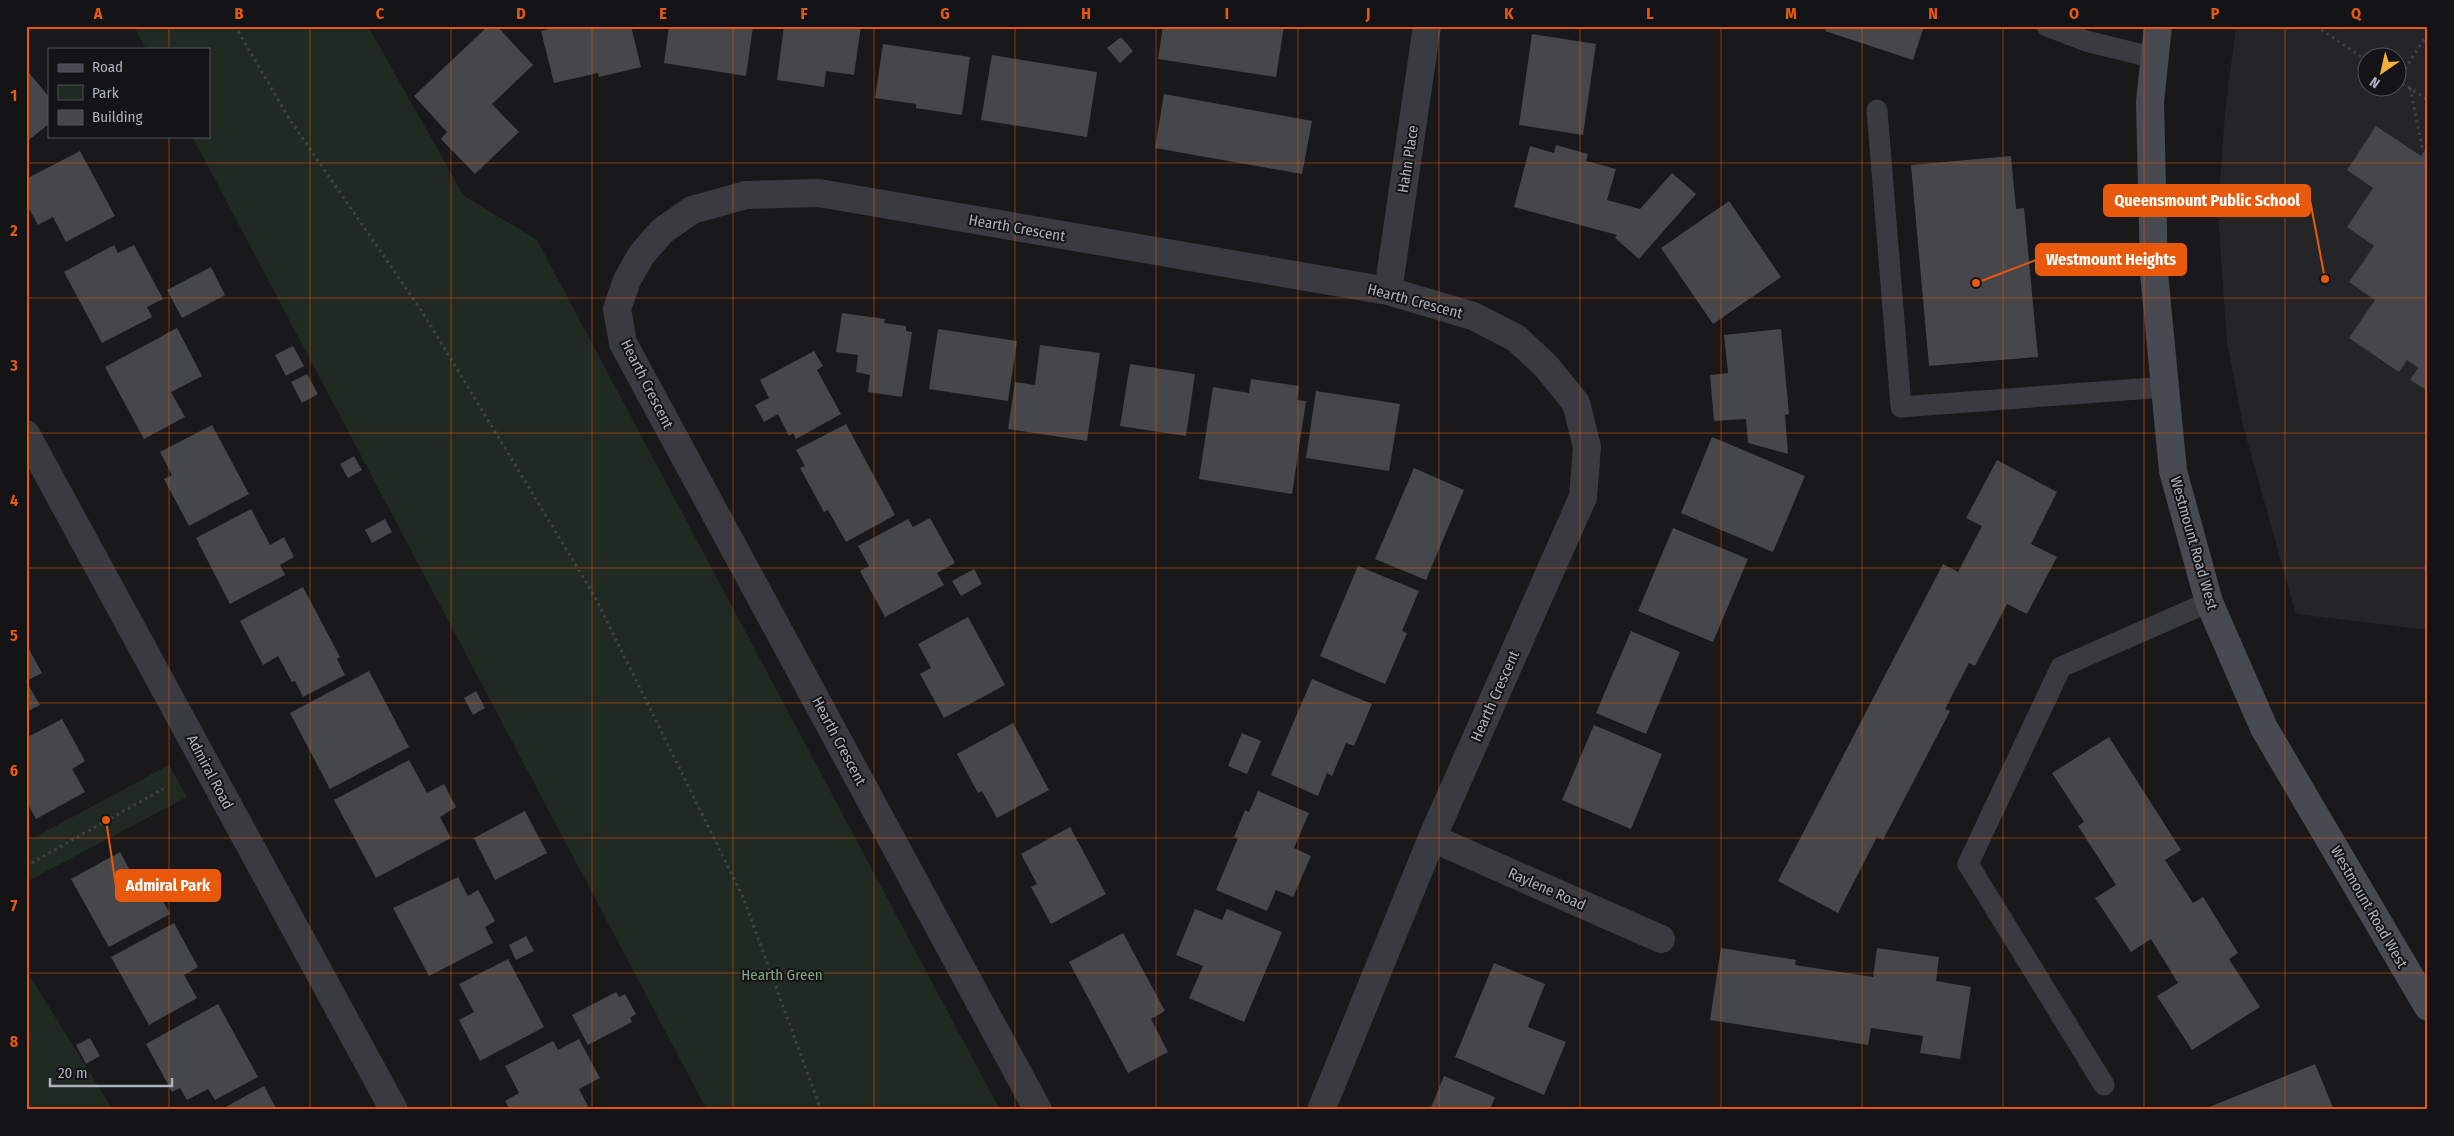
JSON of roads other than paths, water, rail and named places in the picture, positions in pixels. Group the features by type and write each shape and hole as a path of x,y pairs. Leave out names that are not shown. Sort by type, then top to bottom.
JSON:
{"main road":[{"name":"Westmount Road West","path":"2158,26 2150,102 2154,273 2164,387 2173,471 2209,602 2264,728 2428,1007"}],"street":[{"name":"Hahn Place","path":"1388,291 1427,26"},
{"name":"Hearth Crescent","path":"1038,1110 623,343 617,309 627,280 642,254 662,230 692,210 746,195 819,193 1388,291 1473,316 1516,338 1546,366 1576,403 1587,447 1583,496 1432,838 1321,1110"},
{"name":"Admiral Road","path":"26,434 394,1110"},
{"name":"Raylene Road","path":"1432,838 1661,939"}],"lane":[{"path":"2047,26 2086,41 2155,58"},
{"path":"1877,110 1902,407 2164,387"},
{"path":"2104,1085 1968,864 2061,667 2209,602"}],"place":[{"name":"Queensmount Public School","path":"2325,279"},
{"name":"Westmount Heights","path":"1976,283"},
{"name":"Admiral Park","path":"106,820"}],"park label":[{"name":"Hearth Green","path":"782,975"}]}
